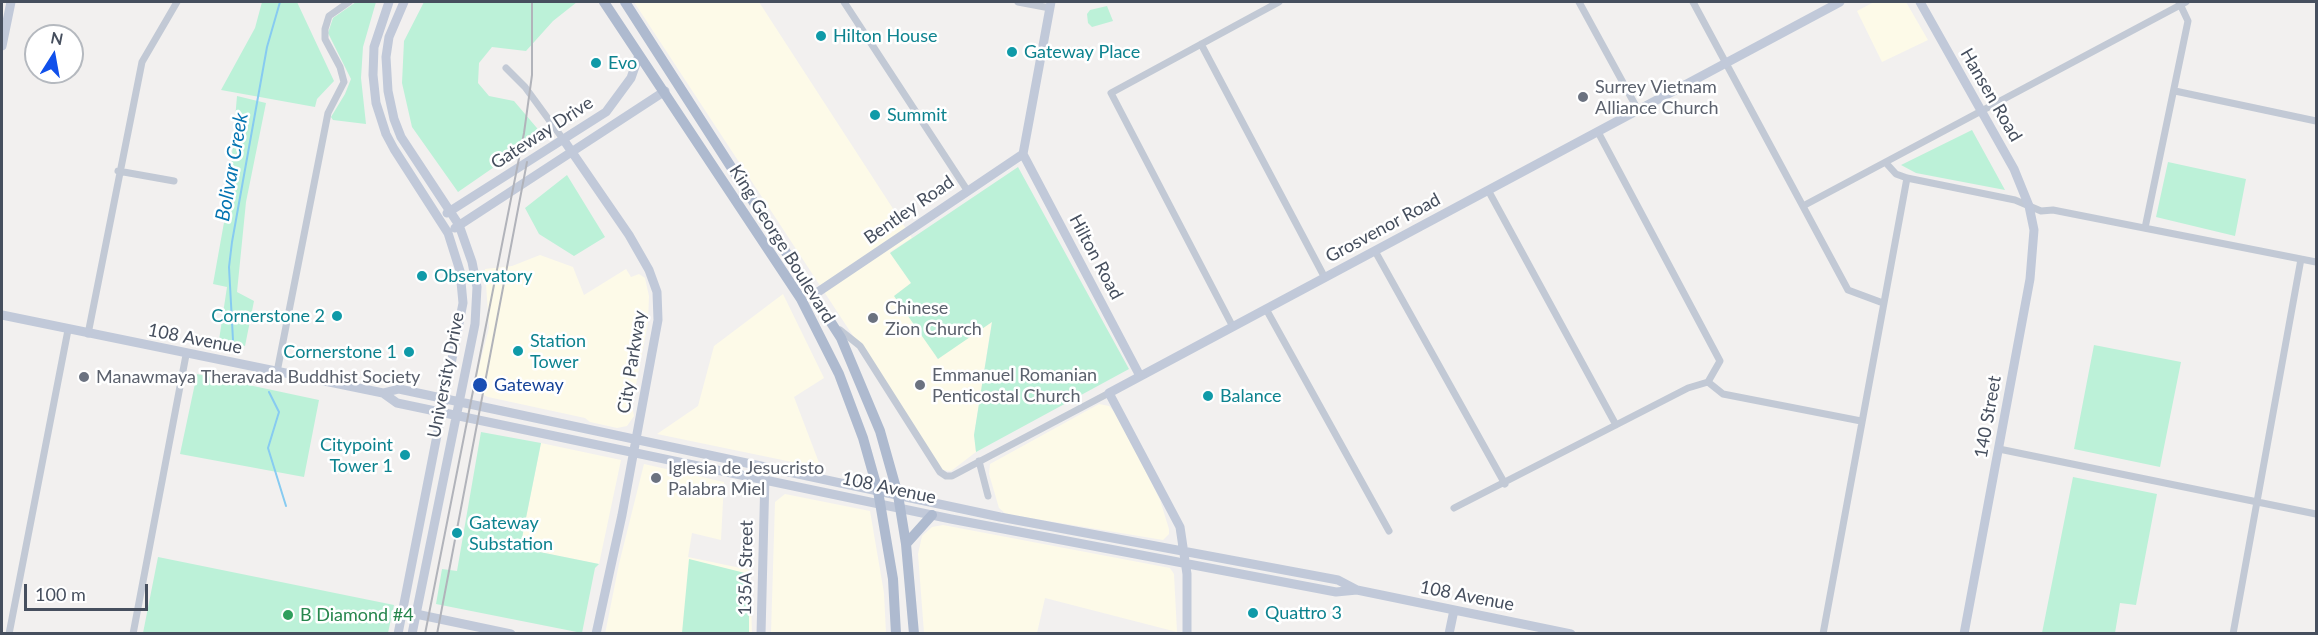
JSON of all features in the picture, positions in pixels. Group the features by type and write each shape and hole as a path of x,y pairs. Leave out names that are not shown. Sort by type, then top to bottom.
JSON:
{"main road":[{"path":"2,42 11,2"},
{"name":"University Drive","path":"389,2 374,47 373,75 376,104 386,134 394,149 448,232 460,271 463,303 398,633"},
{"name":"University Drive","path":"404,2 389,37 386,57 390,106 401,137 459,225 472,262 477,287 475,324 412,633"},
{"name":"King George Boulevard","path":"604,2 801,299 839,374 863,438 878,490 892,579 896,633"},
{"name":"King George Boulevard","path":"625,2 815,294 834,326 867,394 898,495 906,544 914,633"},
{"name":"Grosvenor Road","path":"1109,393 1840,2"},
{"name":"Hansen Road","path":"1920,2 2014,169 2029,206"},
{"path":"1023,154 1051,5"},
{"name":"Gateway Drive","path":"439,218 606,112 631,78 639,55"},
{"name":"Gateway Drive","path":"448,232 665,91"},
{"name":"City Parkway","path":"562,139 629,235 649,270 657,292 658,320 634,452 596,633"},
{"name":"Bentley Road","path":"815,294 1023,154"},
{"name":"Hilton Road","path":"1023,154 1140,376"},
{"name":"140 Street","path":"1964,633 2034,253 2034,230 2029,206"},
{"name":"108 Avenue","path":"2,315 186,355 383,393 397,403 932,515 1336,592 1356,590 1571,633"},
{"name":"108 Avenue","path":"383,393 399,389 1000,517 1338,580 1356,590"},
{"path":"1109,393 1180,527 1186,565 1187,633"},
{"name":"135A Street","path":"761,633 766,467"},
{"path":"906,544 932,515"},
{"path":"1449,633 1454,610"},
{"path":"403,611 511,633"}],"street":[{"path":"88,334 118,171 142,62 177,2"},
{"path":"277,372 328,113 344,82 340,68 325,39 325,28 329,16 349,2"},
{"path":"844,2 967,190"},
{"path":"1018,2 1051,5"},
{"path":"1233,327 1111,93 1279,2"},
{"path":"1579,2 1638,110"},
{"path":"1694,2 1848,290 1883,303"},
{"path":"1803,206 1982,112 2182,2 2188,21 2145,228"},
{"path":"1201,44 1325,278"},
{"name":"City Parkway","path":"506,68 525,87 562,139"},
{"path":"2175,91 2316,121"},
{"path":"1454,508 1505,484 1688,388 1708,382 1720,361 1616,171 1598,132"},
{"path":"1886,163 1896,174 1907,178 2015,200 2041,211 2053,210 2316,262"},
{"path":"118,171 174,181"},
{"path":"1822,633 1907,178"},
{"path":"1488,190 1616,425"},
{"path":"1375,251 1505,484"},
{"path":"2233,633 2301,259"},
{"path":"1266,309 1389,531"},
{"name":"King George Boulevard","path":"834,326 860,346 940,472"},
{"path":"9,633 68,330"},
{"path":"134,633 186,355"},
{"path":"1708,382 1723,394 1861,421"},
{"name":"Grosvenor Road","path":"940,472 952,476 1109,393"},
{"path":"1999,449 2316,514"},
{"path":"979,461 988,496"}],"shaded area":[{"path":"634,2 759,2 912,238 890,252 911,283 937,359 992,321 974,435 976,452 951,471 941,470"},
{"path":"1874,2 1906,2 1928,40 1882,62 1857,11"},
{"path":"540,255 573,267 584,295 626,269 631,277 639,274 645,278 649,296 648,323 632,405 634,416 627,426 617,428 590,422 585,418 488,397 473,390 489,328 485,269 512,266"},
{"path":"783,294 824,378 794,397 821,468 657,434 698,406 714,346"},
{"path":"1099,404 1109,406 1118,416 1160,500 1169,529 1169,534 1163,540 1006,514 999,508 989,474 990,464"},
{"path":"541,443 621,460 599,564 520,548"},
{"path":"644,464 724,482 721,540 692,533 688,557 750,570 752,633 605,634 619,564"},
{"path":"785,494 870,511 884,593 886,633 771,633 775,502"},
{"path":"943,525 1170,568 1174,574 1177,632 1045,598 1037,633 924,633 918,554 922,536 932,527"}],"green space":[{"path":"262,2 297,2 334,81 317,99 315,107 221,90 255,28"},
{"path":"356,2 376,2 363,47 361,78 366,124 333,120 331,117 351,79 328,33 333,18"},
{"path":"424,2 577,2 553,21 526,51 492,47 479,63 478,83 489,96 514,101 542,134 458,192 412,127 402,83 404,41"},
{"path":"1107,6 1113,21 1092,27 1088,23 1087,14 1090,10"},
{"path":"237,96 266,103 246,202 237,292 254,301 245,346 219,340 227,287 213,284 228,200"},
{"path":"1972,130 2005,190 1916,173 1901,165"},
{"path":"2168,162 2246,179 2235,236 2156,217"},
{"path":"1018,167 1129,369 976,452 974,435 992,322 938,359 894,296 911,283 890,253"},
{"path":"567,175 605,237 574,256 539,234 525,208"},
{"path":"2094,345 2181,362 2160,467 2074,449"},
{"path":"197,374 319,400 304,477 180,454"},
{"path":"481,432 541,443 520,548 599,564 595,568 582,633 436,604 442,569 457,571"},
{"path":"2073,477 2157,494 2136,605 2120,603 2115,633 2042,633"},
{"path":"158,557 394,605 388,633 143,633"},
{"path":"689,559 749,574 749,633 682,633"}],"waterway":[{"name":"Bolivar Creek","path":"233,340 229,267 232,242 267,47 280,2"},
{"name":"Bolivar Creek","path":"269,392 279,412 268,448 286,506"}],"railway":[{"path":"425,634 524,133 532,75 532,2"},
{"path":"437,634 527,162"}],"place":[{"name":"Hilton House","path":"821,36"},
{"name":"Gateway Place","path":"1012,52"},
{"name":"Evo","path":"596,63"},
{"name":"Surrey Vietnam Alliance Church","path":"1583,97"},
{"name":"Summit","path":"875,115"},
{"name":"Observatory","path":"422,276"},
{"name":"Cornerstone 2","path":"337,316"},
{"name":"Chinese Zion Church","path":"873,318"},
{"name":"Station Tower","path":"518,351"},
{"name":"Cornerstone 1","path":"409,352"},
{"name":"Manawmaya Theravada Buddhist Society","path":"84,377"},
{"name":"Gateway","path":"480,385"},
{"name":"Emmanuel Romanian Penticostal Church","path":"920,385"},
{"name":"Balance","path":"1208,396"},
{"name":"Citypoint Tower 1","path":"405,455"},
{"name":"Iglesia de Jesucristo Palabra Miel","path":"656,478"},
{"name":"Gateway Substation","path":"457,533"},
{"name":"Quattro 3","path":"1253,613"},
{"name":"B Diamond #4","path":"288,615"}]}
